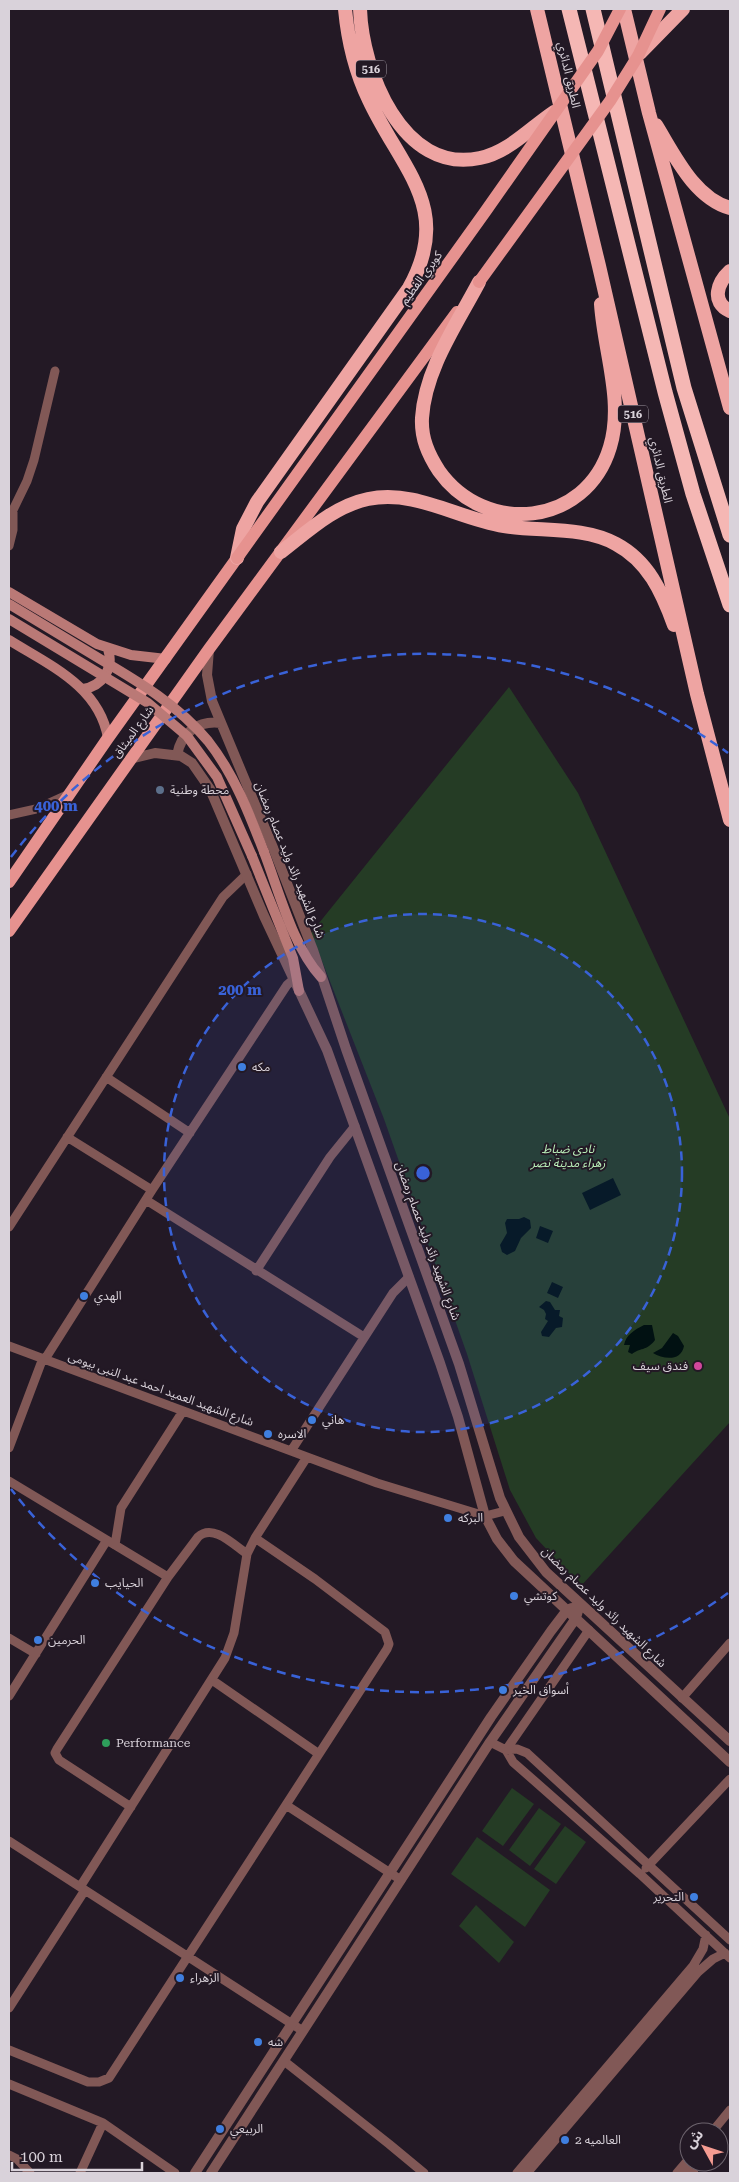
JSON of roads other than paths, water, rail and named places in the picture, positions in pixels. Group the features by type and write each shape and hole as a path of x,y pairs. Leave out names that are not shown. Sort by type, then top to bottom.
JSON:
{"highway":[{"name":"516","path":"237,558 243,529 256,502 409,288 424,252 426,237 424,205 412,176 369,102 360,80 348,40 345,9"},
{"name":"516","path":"360,9 366,54 375,80 398,122 416,143 427,150 453,159 466,160 493,154 505,148 554,112"},
{"name":"الطريق الدائري","path":"569,9 665,392 693,494 730,605"},
{"path":"594,9 684,388 730,536"},
{"path":"624,9 649,113 730,408"},
{"path":"638,56 683,9"},
{"name":"الطريق الدائري","path":"537,12 599,266 697,694 730,820"},
{"path":"649,113 697,186 718,203 730,208"},
{"name":"516","path":"479,282 433,373 424,401 422,432 431,458 445,480 459,493 473,503 487,509 509,514 529,515 554,508 577,496 595,477 610,449 614,420 614,402 602,326 599,266"},
{"path":"730,271 719,285 717,293 719,300 730,311"},
{"name":"516","path":"281,552 336,511 365,500 392,497 418,500 504,526 575,533 604,538 627,551 646,568 654,579 673,622 697,694"}],"main road":[{"name":"كوبري الفطيم","path":"237,558 598,51 620,9"},
{"path":"281,552 610,101 638,56 660,9"},
{"name":"شارع الميثاق","path":"9,930 209,649 281,552"},
{"name":"شارع الميثاق","path":"9,882 108,738 237,558"},
{"path":"9,592 86,639 131,655 166,659"},
{"path":"9,604 153,691 187,718 208,742 227,769 251,816 300,947 310,964 321,977"},
{"path":"9,619 140,698 175,724 198,749 217,777 252,856 293,958 299,991"},
{"path":"9,640 83,689 99,710 108,738"},
{"path":"83,689 94,686 106,674 110,664 108,648"}],"street":[{"path":"9,546 13,530 12,510 31,470 55,371"},
{"name":"شارع الشهيد رائد وليد عصام رمضان","path":"209,649 207,666 208,684 212,701 274,850 321,977 458,1364 505,1511 519,1537 536,1561 580,1605 730,1742"},
{"path":"177,755 183,739 190,730 208,722 220,723"},
{"path":"130,760 155,753 177,755 192,763 210,789 264,916 327,1050 458,1417 484,1516 496,1539 514,1561 730,1762"},
{"path":"9,815 36,808 69,794"},
{"path":"9,1227 223,897 247,874"},
{"path":"9,1448 44,1359 152,1190 287,985 294,979"},
{"path":"106,1077 190,1133"},
{"path":"256,1271 330,1157 355,1126"},
{"path":"67,1137 152,1190"},
{"path":"369,1165 385,1159"},
{"path":"146,1200 364,1338"},
{"path":"291,1451 396,1288 409,1277"},
{"name":"شارع الشهيد العميد احمد عبد النبى بيومى","path":"9,1346 377,1483 484,1516"},
{"path":"9,1696 111,1542 121,1508 183,1411"},
{"path":"9,2008 131,1808 212,1680 231,1646 247,1554 254,1538 307,1457"},
{"path":"9,1481 168,1577"},
{"path":"484,1516 505,1511"},
{"path":"131,1808 60,1760 56,1753 168,1577 203,1532 215,1532 247,1554"},
{"path":"9,2050 88,2082 99,2082 109,2078 387,1649 389,1644 385,1632 315,1579 254,1538"},
{"path":"195,2173 491,1717 567,1610 580,1605"},
{"path":"211,2173 490,1742 576,1618 580,1605"},
{"path":"506,1750 589,1630"},
{"path":"9,1638 36,1654"},
{"path":"682,1698 730,1643"},
{"path":"212,1680 319,1754"},
{"path":"491,1717 502,1724"},
{"path":"490,1742 506,1750 516,1749 527,1753 730,1940"},
{"path":"506,1750 513,1762 640,1874 728,1956"},
{"path":"640,1874 730,1779"},
{"path":"286,1805 401,1880"},
{"path":"9,1841 303,2031"},
{"path":"516,2173 693,1966 703,1948 706,1935"},
{"path":"527,2173 698,1972 713,1959 728,1956"},
{"path":"284,2061 424,2173"},
{"path":"9,2084 103,2123 175,2173"},
{"path":"720,2122 730,2110"},
{"path":"80,2173 103,2123"},
{"path":"9,2155 17,2159 30,2173"}],"place":[{"name":"محطة وطنية","path":"160,790"},
{"name":"مكه","path":"242,1067"},
{"name":"الهدي","path":"84,1296"},
{"name":"فندق سيف","path":"698,1366"},
{"name":"هاني","path":"312,1420"},
{"name":"الاسره","path":"268,1434"},
{"name":"البركه","path":"448,1518"},
{"name":"الحيايب","path":"95,1583"},
{"name":"كوتشي","path":"514,1596"},
{"name":"الحرمين","path":"38,1640"},
{"name":"أسواق الخير","path":"503,1690"},
{"name":"Performance","path":"106,1743"},
{"name":"التحرير","path":"694,1897"},
{"name":"الزهراء","path":"180,1978"},
{"name":"شه","path":"258,2042"},
{"name":"الربيعي","path":"220,2129"},
{"name":"العالميه 2","path":"565,2140"}],"park label":[{"name":"نادى ضباط زهراء مدينة نصر","path":"568,1156"}]}
